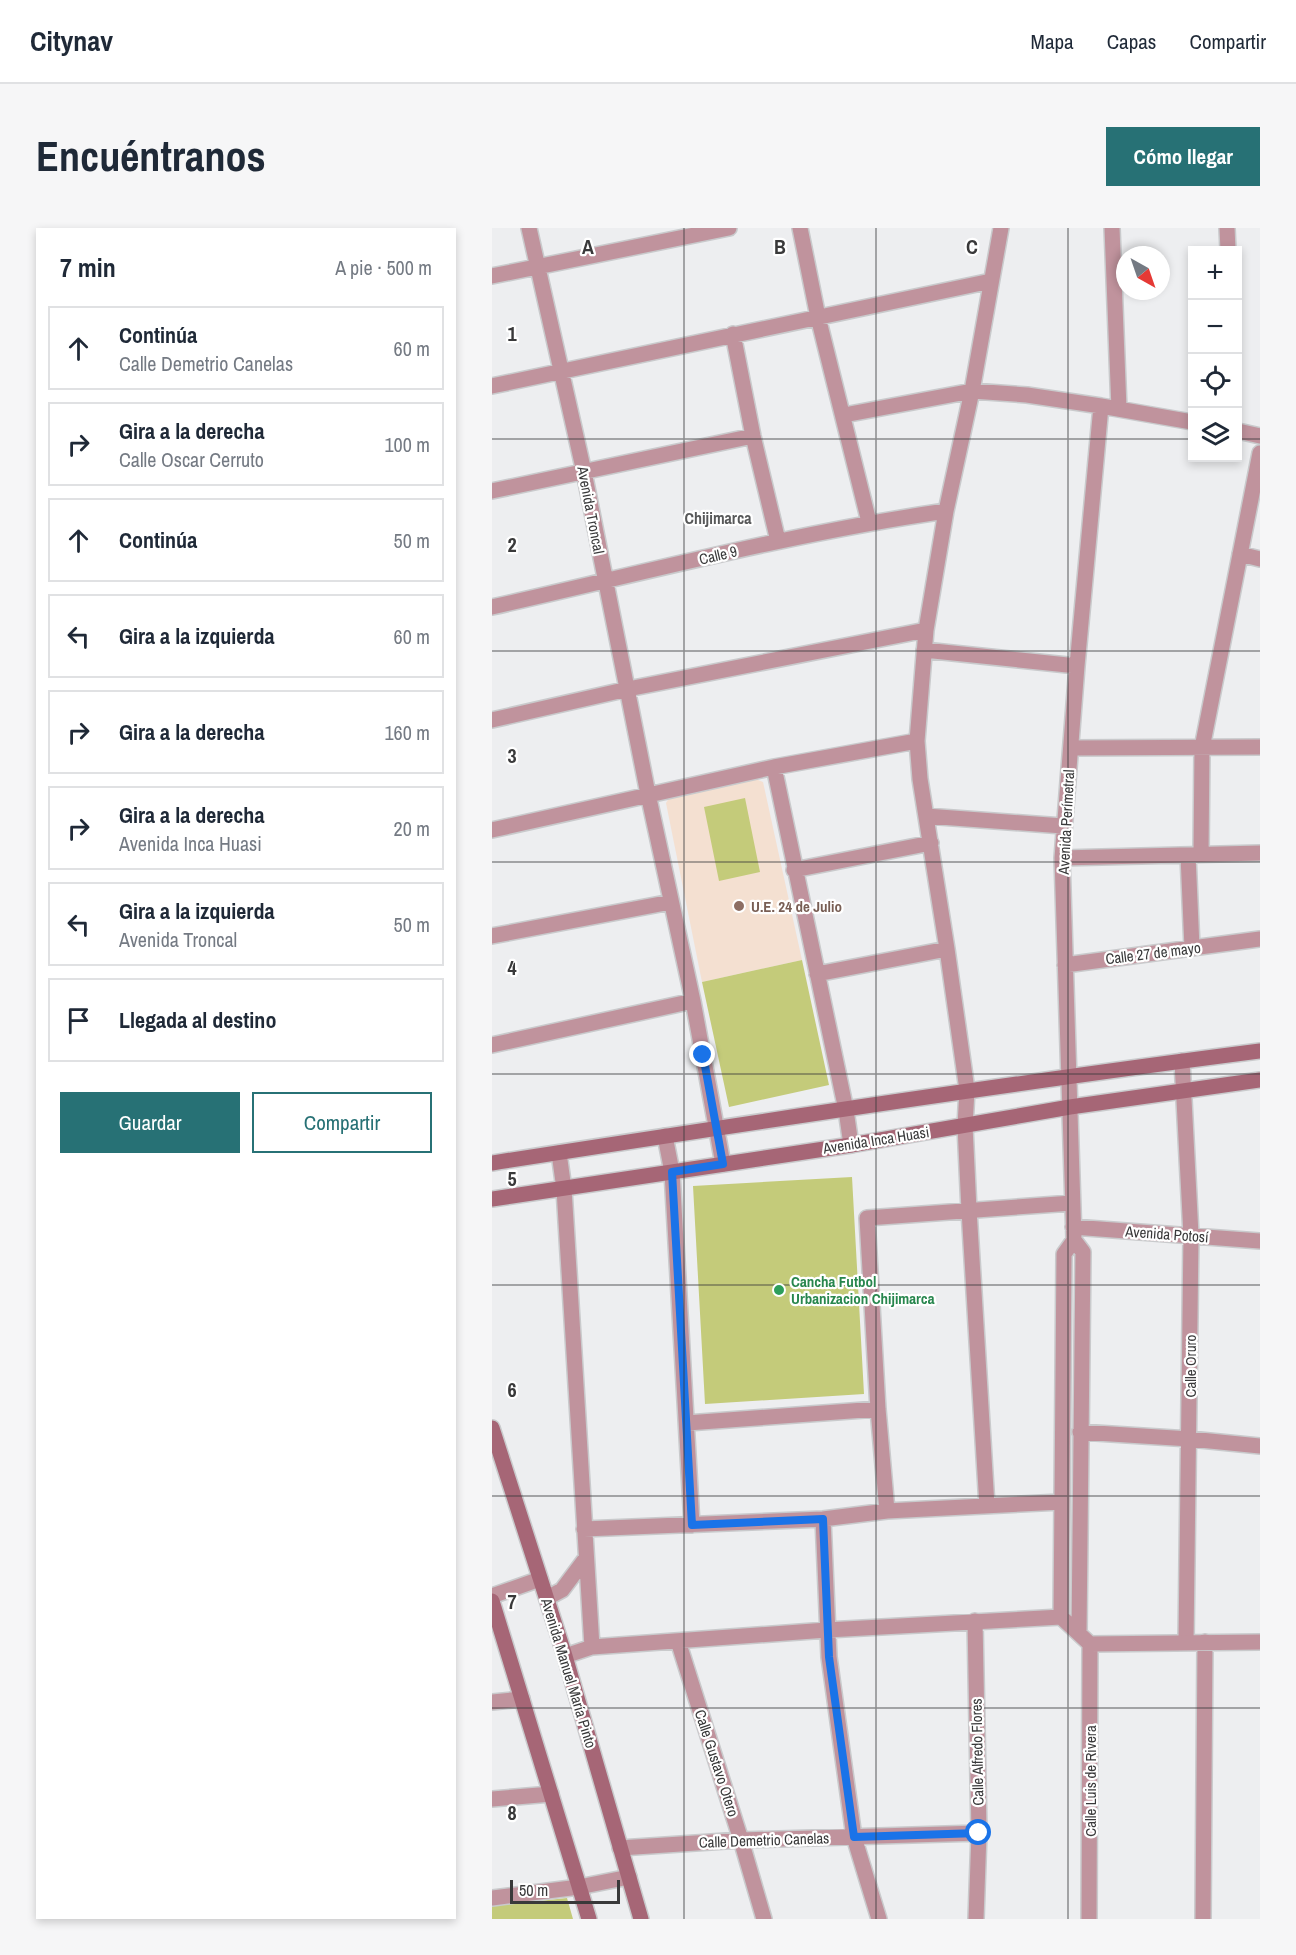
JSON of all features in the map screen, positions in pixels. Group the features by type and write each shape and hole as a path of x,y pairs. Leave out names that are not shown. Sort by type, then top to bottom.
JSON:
{"street":[{"name":"Avenida Troncal","path":"529,228 584,472 648,794 693,1001 723,1164"},
{"path":"492,276 729,228"},
{"path":"800,228 819,317 869,522"},
{"path":"987,1506 969,1210 965,1126 967,1090 916,741 926,630 946,511 972,391 1001,228"},
{"path":"1113,228 1119,409"},
{"path":"1227,228 1227,246"},
{"path":"492,386 991,281"},
{"path":"733,334 753,436 778,541"},
{"path":"844,415 972,391 1011,393 1188,421"},
{"name":"Avenida Perímetral","path":"1073,1233 1063,826 1101,406"},
{"path":"1242,432 1260,436"},
{"path":"492,491 753,436"},
{"path":"1192,948 1202,748 1260,453"},
{"name":"Calle 9","path":"492,608 778,541 869,522 946,511"},
{"path":"1240,555 1260,559"},
{"path":"492,720 628,689 926,630"},
{"path":"924,650 1077,666"},
{"path":"492,830 774,767 916,741"},
{"path":"1071,748 1260,747"},
{"path":"774,767 846,1110 851,1144"},
{"path":"926,816 1063,826"},
{"path":"794,870 931,843"},
{"path":"1062,858 1260,853"},
{"path":"492,936 671,902"},
{"name":"Calle 27 de mayo","path":"1065,965 1260,939"},
{"path":"817,974 947,949"},
{"path":"492,1045 693,1001"},
{"path":"492,1163 967,1090 1260,1051"},
{"name":"Calle Oruro","path":"1182,1061 1191,1235 1186,1642"},
{"name":"Avenida Inca Huasi","path":"492,1199 965,1126 1070,1107 1260,1080"},
{"path":"665,1136 672,1172 692,1525"},
{"path":"559,1153 564,1189 592,1647"},
{"path":"886,1511 867,1218 1072,1203"},
{"path":"1061,1617 1064,1254 1073,1233"},
{"name":"Avenida Potosí","path":"1073,1233 1191,1235 1260,1241"},
{"name":"Calle Luis de Rivera","path":"1073,1233 1083,1252 1080,1432 1089,1919"},
{"path":"687,1423 878,1409"},
{"name":"Avenida Manuel María Pinto","path":"492,1428 565,1656 641,1919"},
{"path":"1080,1432 1260,1446"},
{"path":"584,1529 823,1519 886,1511 1061,1502"},
{"path":"823,1519 829,1657 854,1837 879,1919"},
{"path":"547,1598 562,1590 586,1558"},
{"path":"492,1596 540,1579"},
{"path":"492,1601 589,1919"},
{"path":"565,1656 592,1647 827,1630 1061,1617 1085,1638 1260,1642"},
{"name":"Calle Alfredo Flores","path":"975,1621 979,1833 976,1919"},
{"name":"Calle Gustavo Otero","path":"678,1641 764,1919"},
{"path":"1203,1919 1205,1642"},
{"path":"492,1702 522,1699"},
{"path":"492,1799 552,1794"},
{"name":"Calle Demetrio Canelas","path":"620,1848 741,1840 979,1833"},
{"path":"492,1898 629,1878"}],"shaded area":[{"path":"753,778 763,782 802,960 702,982 666,803 671,795"}],"green space":[{"path":"745,798 760,872 719,881 704,807"},
{"path":"802,960 829,1085 729,1107 702,982"},
{"name":"Cancha Futbol Urbanizacion Chijimarca","path":"852,1177 864,1394 705,1404 693,1186"},
{"path":"567,1898 573,1919 492,1919 492,1906"}],"place":[{"name":"U.E. 24 de Julio","path":"739,906"},
{"name":"Cancha Futbol Urbanizacion Chijimarca","path":"779,1290"}],"district":[{"name":"Chijimarca","path":"718,518"}],"route":[{"path":"703,1055 723,1164 672,1172 692,1525 823,1519 829,1657 854,1837 979,1833"}]}
